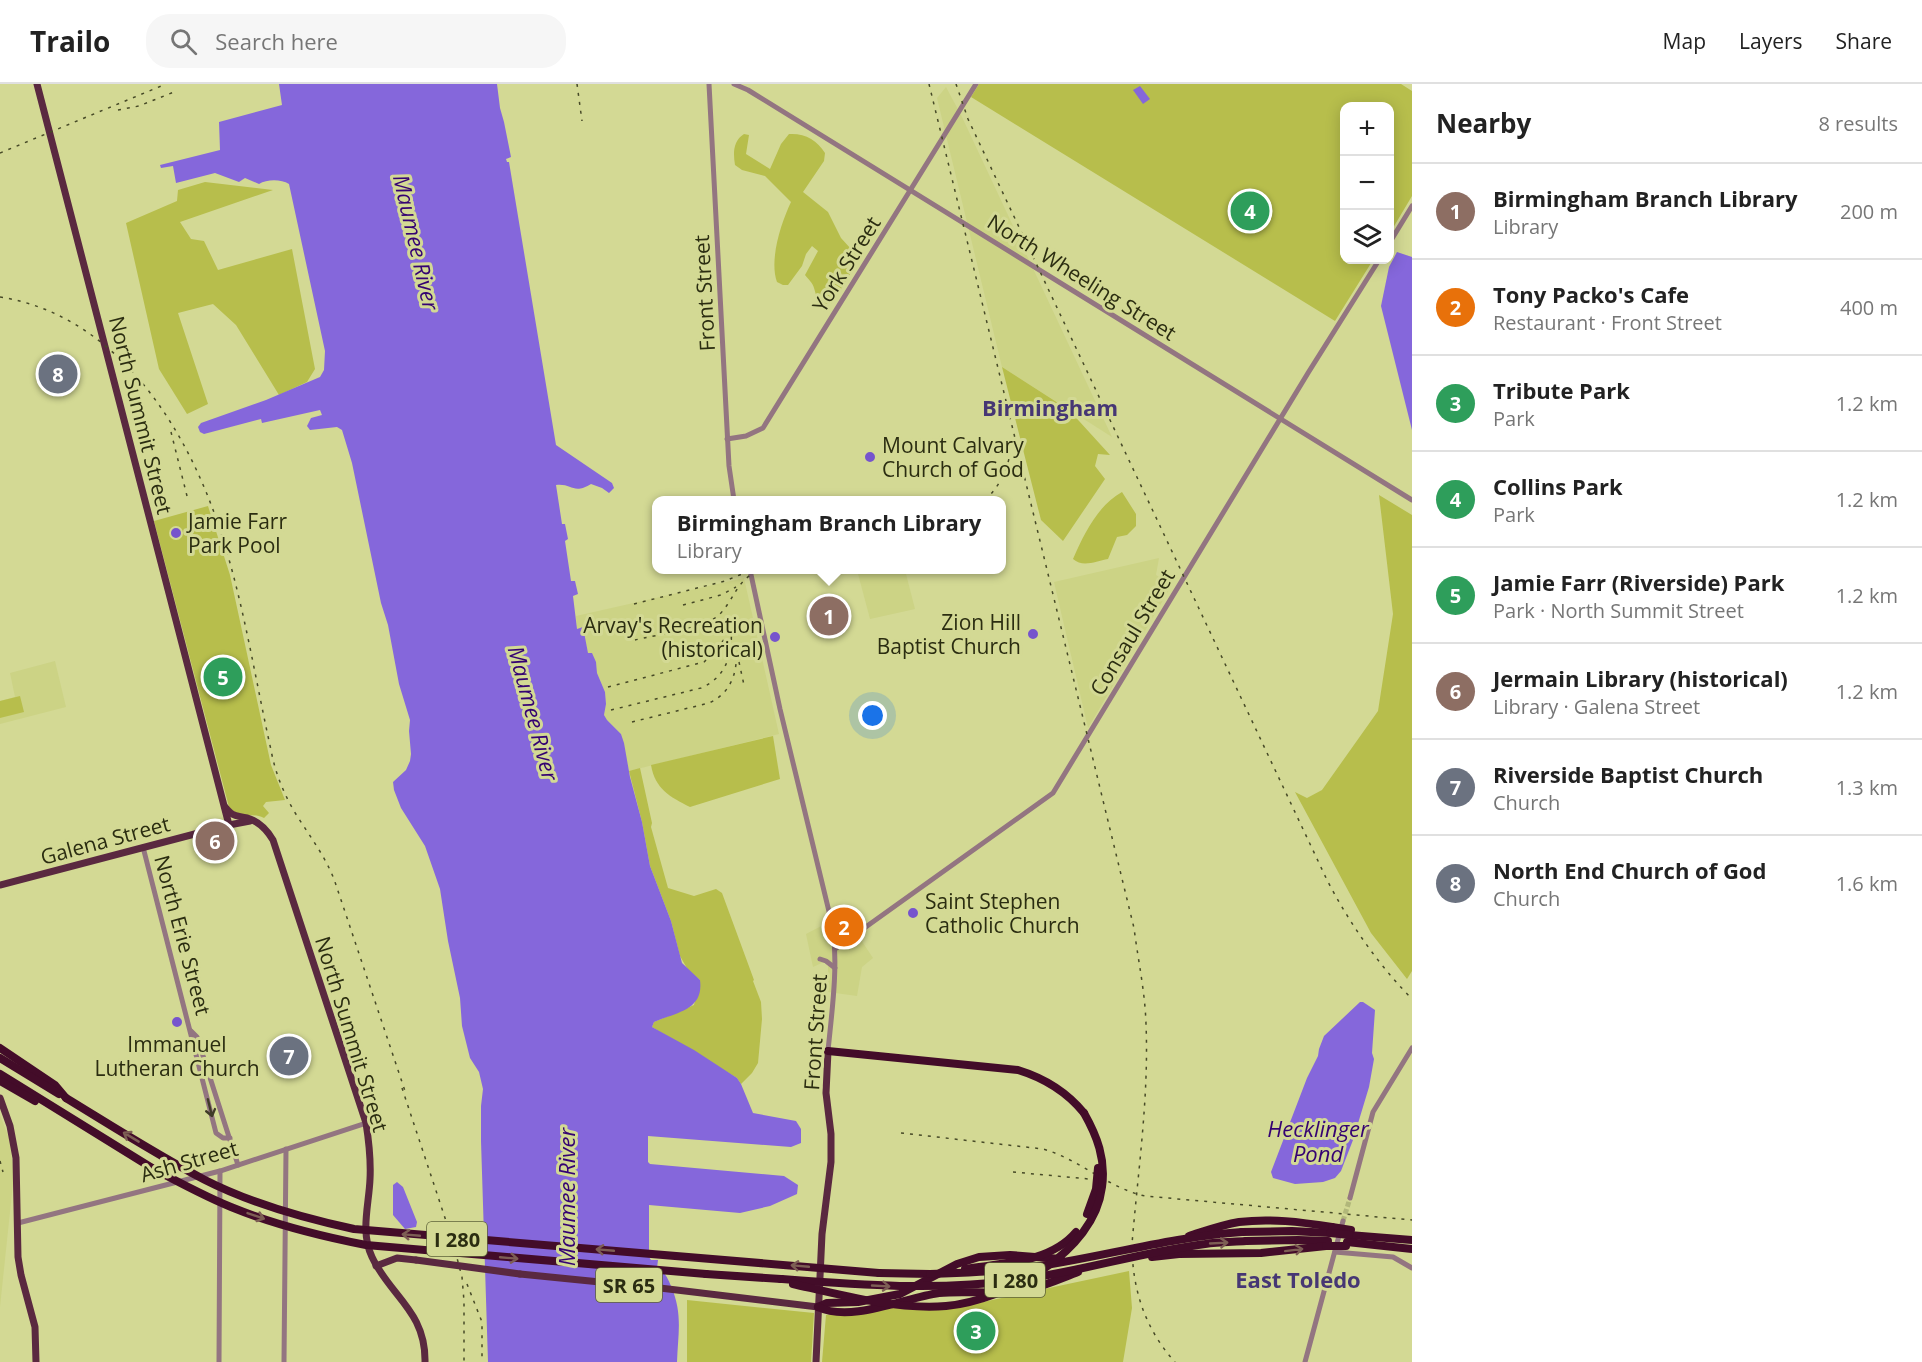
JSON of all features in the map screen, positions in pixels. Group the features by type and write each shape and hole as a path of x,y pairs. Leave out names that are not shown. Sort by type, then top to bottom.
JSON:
{"highway":[{"path":"0,1048 55,1085 66,1098"},
{"path":"781,1280 843,1295 924,1307 987,1298 1010,1289 1054,1262 1088,1224 1097,1206 1102,1188 1103,1169 1097,1138 1069,1098 1038,1077 1018,1070 828,1054"},
{"name":"I 280","path":"0,1058 206,1181 309,1219 354,1229 879,1273 930,1274 986,1273 1028,1268 1201,1235 1242,1232 1292,1231 1412,1249"},
{"name":"I 280","path":"0,1074 152,1168 201,1194 284,1226 323,1237 366,1245 781,1280 905,1287 979,1284 1052,1275 1206,1243 1329,1237"},
{"path":"0,1081 152,1168"},
{"path":"930,1274 1024,1260 1044,1254 1071,1238 1082,1224 1090,1208 1096,1189 1098,1169 1093,1142 1082,1115"},
{"path":"818,1307 827,1303 858,1302 900,1294 957,1264 979,1257 1010,1255 1077,1260 1116,1255 1248,1221 1288,1220 1329,1237 1349,1239"},
{"path":"818,1307 826,1311 850,1311 939,1293 1023,1290 1083,1270 1152,1257 1261,1252 1329,1237"},
{"name":"I 280","path":"1349,1239 1412,1240"}],"main road":[{"name":"North Summit Street","path":"38,84 229,825"},
{"name":"North Summit Street","path":"224,805 236,816 247,818 265,828 273,840 366,1123 370,1152 366,1236 371,1255 376,1266 410,1309 421,1332 425,1362"},
{"name":"Galena Street","path":"0,885 229,825 253,822"},
{"name":"Front Street","path":"816,1362 822,1234 831,1162 831,1134 826,1093 828,1054"},
{"path":"0,1098 10,1125 15,1152 19,1268 35,1327 36,1362"},
{"name":"SR 65","path":"376,1266 397,1258 818,1307"}],"street":[{"name":"Front Street","path":"709,84 727,439 733,496"},
{"name":"North Wheeling Street","path":"734,84 748,90 1412,500"},
{"name":"York Street","path":"727,439 746,436 763,428 976,84"},
{"path":"1394,234 1412,206"},
{"name":"Consaul Street","path":"835,949 1053,793 1377,264"},
{"name":"Front Street","path":"751,574 780,710 833,928 835,968 828,1054"},
{"name":"North Erie Street","path":"143,848 216,1133 223,1138 230,1138"},
{"path":"820,959 835,968"},
{"name":"North Erie Street","path":"191,1031 197,1037 238,1165"},
{"path":"1350,1198 1373,1112 1412,1048"},
{"name":"Ash Street","path":"18,1223 220,1171 366,1123"},
{"path":"284,1362 286,1149"},
{"path":"219,1362 220,1171"},
{"path":"1305,1362 1343,1221"},
{"path":"1335,1252 1393,1257 1412,1268"}],"shaded area":[{"path":"979,84 1401,84 1412,91 1412,196 1394,226 1394,102 1340,102 1340,264 1371,264 1335,321 971,97"},
{"path":"946,87 1112,437 1002,367 937,98"},
{"path":"744,134 749,135 746,154 770,169 781,144 789,134 810,138 825,153 824,161 803,192 828,212 841,238 861,260 849,257 846,259 850,275 842,288 835,292 831,304 818,300 813,284 805,275 818,251 812,246 802,266 788,285 777,282 775,253 783,220 791,202 765,176 742,170 735,165 735,148 738,140"},
{"path":"205,182 273,190 180,222 191,239 204,241 218,270 292,249 315,369 307,382 279,395 236,325 213,304 178,313 208,404 187,414 159,369 126,223 177,201 178,190"},
{"path":"1002,367 1069,410 1110,455 1098,454 1095,466 1105,479 1063,541 1041,520"},
{"path":"1122,492 1136,514 1136,526 1127,535 1117,537 1108,559 1077,562 1073,559 1087,530 1106,504"},
{"path":"1379,495 1412,515 1412,971 1407,979 1371,933 1295,792 1307,798 1322,790 1378,711 1393,614"},
{"path":"208,506 230,575 271,765 285,800 266,802 263,806 269,813 264,818 237,814 229,807 154,521"},
{"path":"1159,558 1156,575 1172,585 1088,728 1054,582"},
{"path":"858,574 906,574 915,609 870,619"},
{"path":"744,578 779,734 629,771 621,734 604,715 605,692 597,673 596,662 588,653 582,628 577,629 576,616"},
{"path":"55,661 66,707 0,724 0,701 15,697 10,673"},
{"path":"20,696 24,712 0,718 0,701"},
{"path":"773,736 780,779 690,807 664,791 653,773 651,765"},
{"path":"640,768 651,827 668,888 694,896 716,889 722,893 754,980 761,1002 762,1019 758,1063 741,1084 737,1078 652,1027 654,1022 694,1005 700,980 688,970 680,956 671,921 650,866 629,771"},
{"path":"860,914 861,940 873,958 862,967 857,996 828,992 828,964 824,962 813,967 806,934 827,923"},
{"path":"0,1115 9,1138 14,1174 0,1307"},
{"path":"1129,1271 1132,1308 1123,1362 822,1362 826,1315 875,1311 896,1306 950,1309"},
{"path":"687,1300 814,1313 811,1362 687,1362"}],"water":[{"name":"Maumee River","path":"279,84 497,84 511,157 506,159 509,162 556,445 612,483 614,488 609,493 591,484 580,489 556,485 562,524 565,524 568,539 565,541 571,581 575,581 578,594 573,596 577,629 583,627 588,653 592,653 596,662 597,673 605,692 604,715 621,734 624,743 650,866 671,921 682,963 700,980 698,998 693,1004 680,1012 654,1022 652,1027 694,1050 737,1078 753,1113 796,1121 801,1129 801,1143 791,1147 648,1136 648,1162 650,1164 784,1176 798,1185 797,1194 770,1206 740,1213 649,1205 649,1257 651,1260 658,1260 657,1268 667,1278 677,1306 679,1324 677,1362 488,1362 481,1141 483,1089 479,1072 470,1058 462,1026 460,998 440,889 425,846 401,808 394,790 393,782 406,770 410,761 410,720 399,684 352,463 342,430 337,427 310,430 307,426 311,418 322,415 320,410 262,423 261,419 204,434 198,427 201,423 266,400 320,377 324,370 325,351 289,184 274,180 259,184 245,178 239,182 215,173 176,183 173,166 161,168 160,165 220,150 219,122 282,105"},
{"path":"1140,86 1150,99 1143,104 1133,90"},
{"path":"1397,252 1412,257 1412,430 1381,306 1389,267 1394,264"},
{"name":"Hecklinger Pond","path":"1360,1002 1375,1010 1372,1053 1374,1059 1369,1087 1341,1171 1335,1178 1323,1182 1295,1184 1273,1178 1271,1172 1324,1036"},
{"path":"397,1182 403,1187 417,1222 416,1227 405,1229 393,1215 393,1185"}],"tunnel":[{"path":"1343,1221 1350,1198"}],"railway":[{"path":"0,153 166,84"},
{"path":"577,84 582,121"},
{"path":"929,84 1134,928 1144,1000 1147,1051 1132,1244 1134,1277 1148,1322 1175,1362"},
{"path":"956,84 968,119 1327,880 1365,942 1412,999"},
{"path":"118,110 139,106 174,92"},
{"path":"0,297 42,308 79,327 113,352 142,383 167,417 189,455 207,494 229,560 243,614 277,774 290,804 321,853 334,879 406,1094"},
{"path":"171,432 188,500"},
{"path":"988,496 1005,472 1010,439"},
{"path":"634,604 725,581 742,574"},
{"path":"635,640 712,620 719,615 744,580 752,574"},
{"path":"683,605 721,595 736,587"},
{"path":"611,710 701,688 710,683 723,670 730,654 731,626"},
{"path":"608,687 704,662 718,649 726,636"},
{"path":"632,722 717,699 732,681 736,666 736,650"},
{"path":"739,662 744,685"},
{"path":"402,1088 452,1239 462,1277 464,1362"},
{"path":"901,1133 1043,1149 1069,1159 1119,1187 1145,1196 1412,1220"},
{"path":"0,1161 3,1172"},
{"path":"1013,1172 1089,1179 1099,1182"},
{"path":"467,1284 482,1322 482,1362"}],"place":[{"name":"Collins Park","path":"1250,211"},
{"name":"North End Church of God","path":"58,374"},
{"name":"Mount Calvary Church of God","path":"870,457"},
{"name":"Jamie Farr Park Pool","path":"176,533"},
{"name":"Birmingham Branch Library","path":"829,616"},
{"name":"Zion Hill Baptist Church","path":"1033,634"},
{"name":"Arvay's Recreation (historical)","path":"775,637"},
{"name":"Jamie Farr (Riverside) Park","path":"223,677"},
{"name":"Jermain Library (historical)","path":"215,841"},
{"name":"Saint Stephen Catholic Church","path":"913,913"},
{"name":"Tony Packo's Cafe","path":"844,927"},
{"name":"Immanuel Lutheran Church","path":"177,1022"},
{"name":"Riverside Baptist Church","path":"289,1056"},
{"name":"Tribute Park","path":"976,1331"}],"district":[{"name":"Birmingham","path":"1050,407"},
{"name":"East Toledo","path":"1298,1279"}]}
